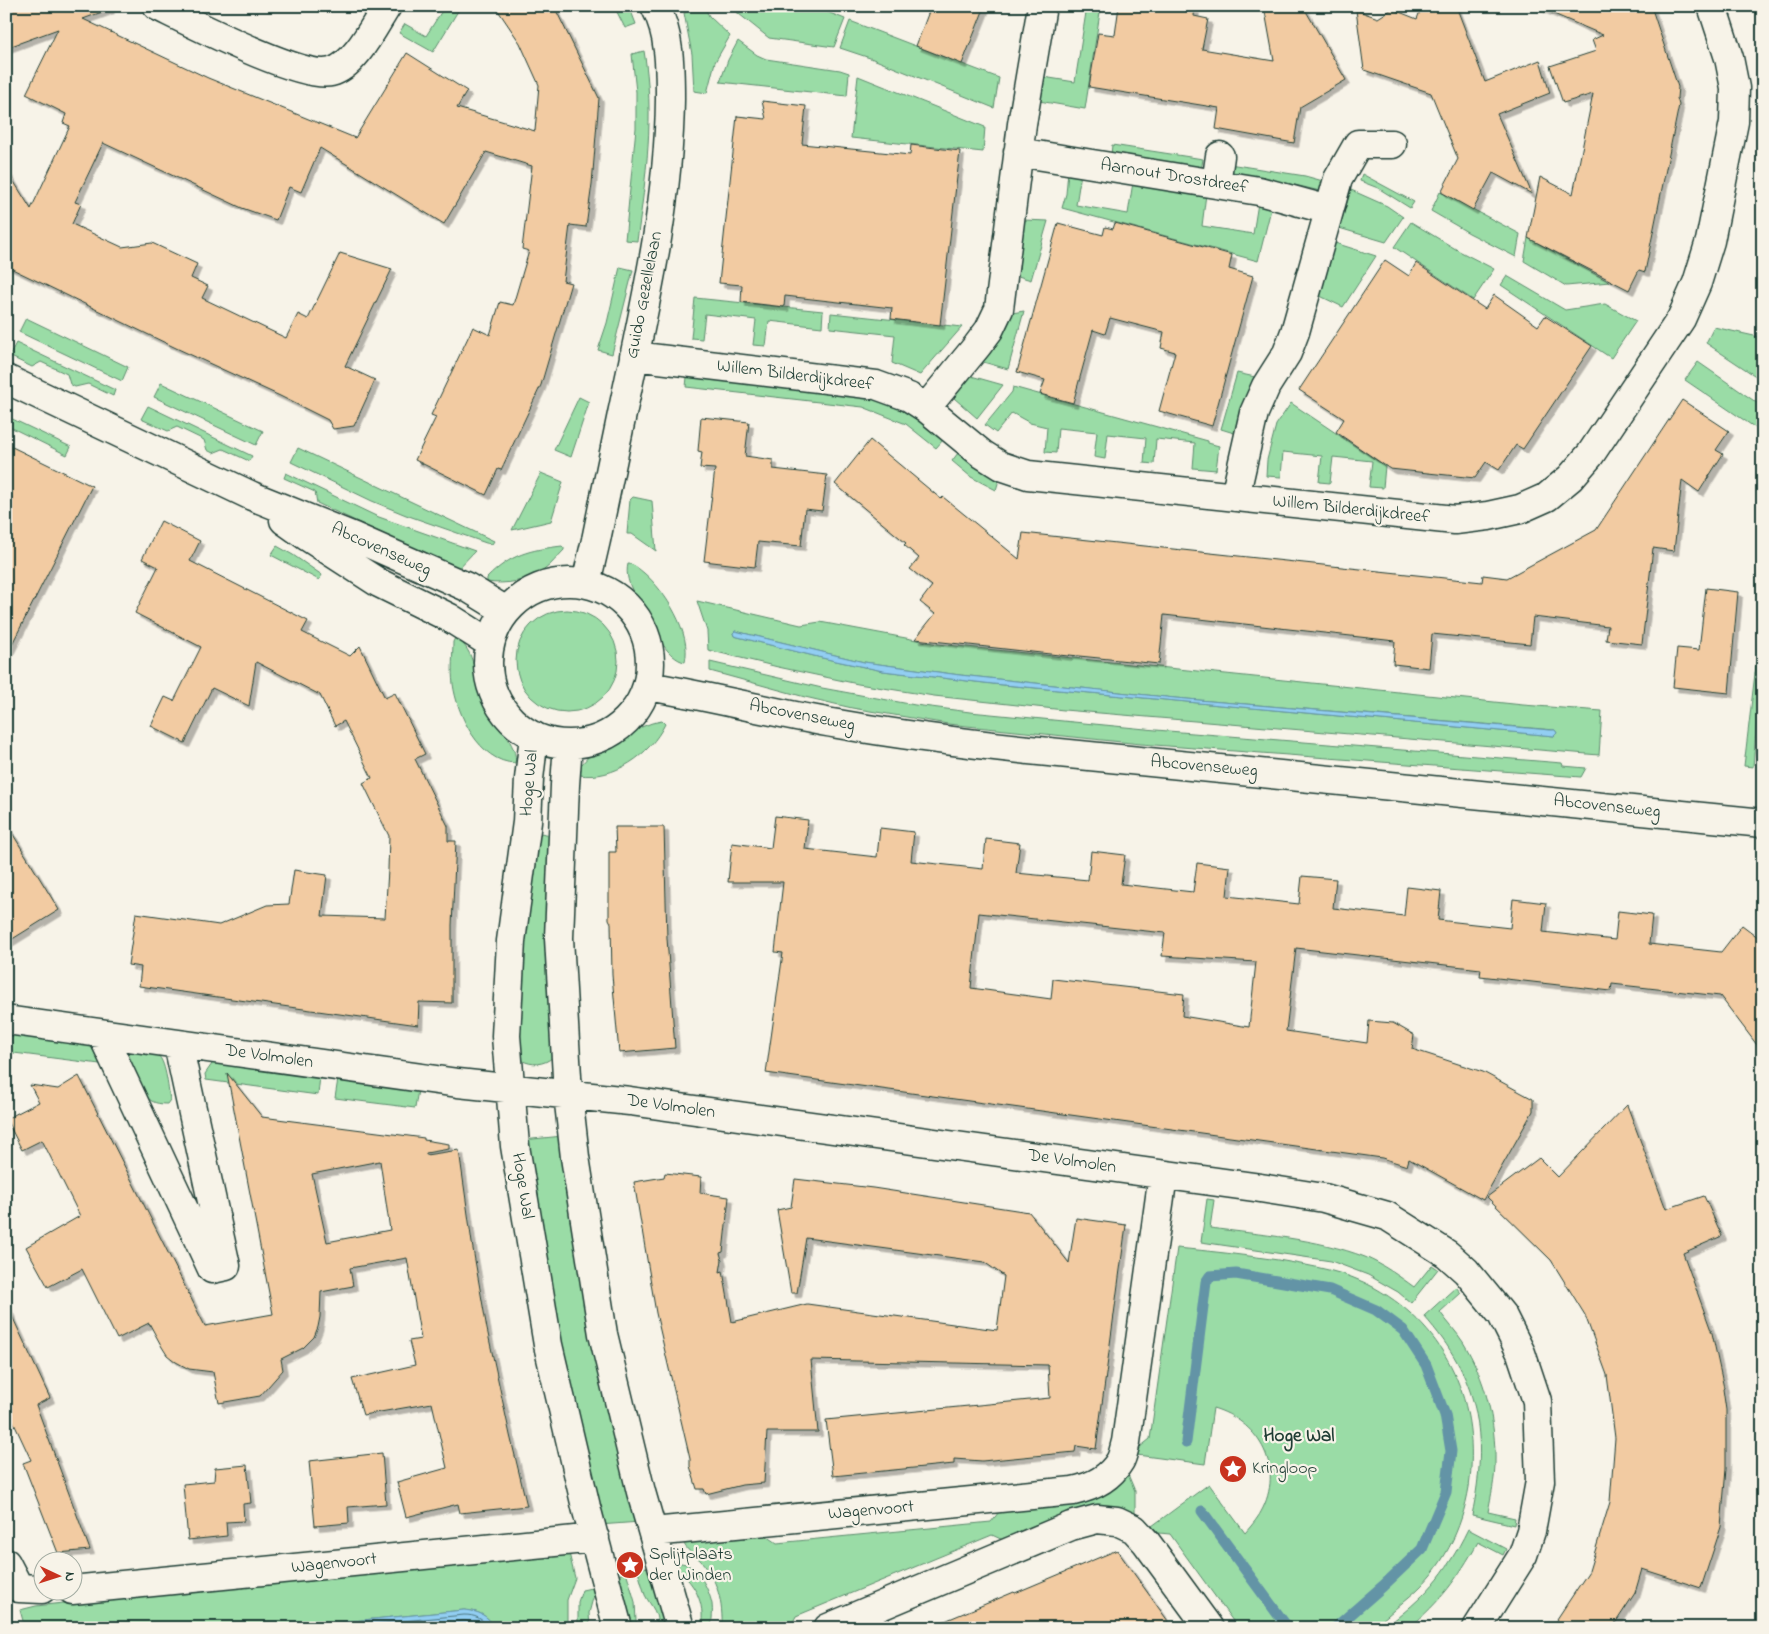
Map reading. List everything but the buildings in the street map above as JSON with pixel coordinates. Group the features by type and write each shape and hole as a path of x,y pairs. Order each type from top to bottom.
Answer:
{"street":[{"path":"157,6 215,34 291,66 315,73 331,72 344,65 362,46 387,6"},
{"name":"Guido Gezellelaan","path":"586,583 653,262 670,138 670,65 662,18 655,6"},
{"path":"926,408 989,330 999,309 1025,99 1042,6"},
{"name":"Willem Bilderdijkdreef","path":"634,356 876,385 909,397 926,408 982,454 1001,466 1028,475 1455,520 1488,516 1520,509 1547,497 1570,478 1590,455 1680,318 1697,283 1710,241 1734,122 1735,88 1729,58 1712,6"},
{"path":"1235,498 1254,412 1266,386 1287,353 1338,179 1358,144 1392,144"},
{"name":"Aarnout Drostdreef","path":"1018,152 1259,191 1329,210"},
{"path":"1216,184 1220,156"},
{"name":"Abcovenseweg","path":"6,379 252,496 354,537 467,587 506,611"},
{"name":"Abcovenseweg","path":"252,496 308,537 379,583 450,618 488,642"},
{"path":"556,582 586,583 611,592 632,610 646,633 651,659 648,686 636,710 618,728 594,740 568,744 550,742 534,736 510,720 494,697 486,670 488,642 501,616 529,592 556,582"},
{"name":"Abcovenseweg","path":"648,686 836,723 924,738 1763,823"},
{"name":"Hoge Wal","path":"534,736 526,822 511,941 506,1036 515,1146 548,1345 586,1506 618,1628"},
{"name":"Hoge Wal","path":"568,744 559,938 568,1094 575,1157 603,1334 641,1492 680,1628"},
{"name":"De Volmolen","path":"6,1020 458,1083 630,1101 1163,1175 1324,1198 1387,1216 1447,1254 1466,1271 1502,1315 1521,1353 1537,1401 1540,1482 1531,1531 1523,1555 1477,1628"},
{"path":"102,1034 212,1269 226,1266 178,1044"},
{"name":"Wagenvoort","path":"653,1532 1064,1492 1088,1488 1104,1479 1121,1460 1123,1451 1163,1175"},
{"path":"828,1628 1072,1526 1097,1519 1117,1521 1134,1529 1146,1542 1209,1628"},
{"name":"Wagenvoort","path":"82,1589 595,1538"},
{"path":"6,1563 31,1589"}],"green space":[{"path":"445,6 461,6 433,52 399,33 405,24 426,36"},
{"path":"614,6 629,6 636,24 625,28"},
{"path":"698,6 704,6 709,16 730,36 715,62 707,93 694,91 692,54 684,13"},
{"path":"729,6 812,6 845,19 834,47 769,38"},
{"path":"1087,6 1101,6 1085,109 1039,101 1043,77 1075,82"},
{"path":"850,21 999,78 994,108 873,59 840,48"},
{"path":"738,41 757,55 766,59 849,73 847,96 720,82 728,60"},
{"path":"644,51 649,99 649,122 646,170 637,241 625,240 636,128 636,92 632,54"},
{"path":"858,76 985,127 983,152 851,138"},
{"path":"1112,145 1203,159 1201,170 1111,155"},
{"path":"1229,164 1305,176 1323,181 1320,191 1228,174"},
{"path":"1068,171 1081,173 1076,205 1128,214 1133,182 1206,194 1202,226 1253,234 1258,203 1272,205 1258,261 1062,208 1066,194"},
{"path":"1362,174 1414,202 1410,208 1378,188 1360,181"},
{"path":"1351,190 1387,206 1403,217 1386,242 1339,228"},
{"path":"1440,192 1520,234 1516,257 1431,211"},
{"path":"1024,220 1048,221 1031,280 1018,276"},
{"path":"1411,222 1459,251 1494,269 1473,300 1394,247"},
{"path":"1528,238 1610,282 1566,286 1524,261"},
{"path":"1335,243 1376,256 1343,307 1320,296"},
{"path":"620,267 633,270 612,354 598,350 607,323"},
{"path":"1507,276 1565,310 1605,304 1636,321 1611,358 1501,285"},
{"path":"695,298 823,311 822,327 769,321 766,346 753,345 756,320 705,314 702,339 691,338"},
{"path":"1024,311 1008,369 983,362 1000,339 1012,313"},
{"path":"831,313 962,327 920,375 892,363 895,335 830,328"},
{"path":"26,318 128,367 122,381 19,332"},
{"path":"1714,327 1763,338 1763,381 1706,343"},
{"path":"16,343 115,390 113,396 88,384 75,387 70,384 67,374 41,362 32,367 9,356"},
{"path":"1698,362 1763,407 1763,433 1685,380"},
{"path":"1237,373 1255,377 1242,405 1234,433 1221,429"},
{"path":"971,376 1003,385 977,418 954,398"},
{"path":"687,377 875,399 911,416 943,440 936,448 906,424 863,407 686,387"},
{"path":"161,383 263,431 256,445 154,397"},
{"path":"1013,387 1208,441 1208,443 1219,446 1216,470 1193,468 1195,443 1156,439 1154,464 1144,463 1146,438 1108,434 1105,459 1094,457 1097,432 1058,428 1056,453 1045,452 1047,427 1030,423 1012,413 996,433 985,425 1012,392"},
{"path":"579,397 589,402 571,457 554,450"},
{"path":"1291,403 1385,466 1383,488 1369,487 1372,461 1333,457 1330,483 1319,482 1322,456 1283,452 1281,477 1266,476 1267,460 1276,425"},
{"path":"148,406 252,456 249,461 223,449 213,453 207,450 204,440 177,427 168,431 141,419"},
{"path":"6,416 71,447 67,455 6,425"},
{"path":"298,448 494,541 492,544 486,543 372,501 291,462"},
{"path":"958,453 977,468 999,480 996,490 971,477 952,461"},
{"path":"286,473 376,516 475,551 455,572 394,539 317,503 315,492 284,478"},
{"path":"541,473 563,482 551,521 512,530"},
{"path":"633,497 652,501 656,551 632,534 627,534 630,500"},
{"path":"277,546 322,575 319,580 271,555"},
{"path":"562,546 564,550 549,566 538,574 517,581 487,582 487,578 504,563 521,554"},
{"path":"628,564 636,567 652,581 675,613 684,638 685,662 673,656 660,640 631,587 627,572"},
{"path":"697,601 801,625 820,622 938,644 1523,705 1602,711 1599,755 1064,710 934,696 858,684 708,650 707,631","holes":["735,631 864,662 960,675 1175,698 1555,730 1557,733 1554,736 993,684 883,671 734,636 733,633"]},
{"path":"1763,606 1763,702 1758,706 1753,767 1744,766"},
{"path":"567,610 586,614 603,625 614,642 618,661 614,680 603,697 586,708 567,712 548,708 531,697 520,680 516,661 520,642 531,625 548,614"},
{"path":"455,638 462,643 471,657 483,700 509,740 515,756 515,763 502,761 491,754 472,734 465,722 459,709 453,684 453,642"},
{"path":"710,662 822,688 915,705 970,712 1156,730 1562,763 1563,766 1586,768 1581,777 1141,744 948,724 852,708 805,697 710,671"},
{"path":"662,721 665,724 650,746 630,763 605,774 579,775 580,766 591,754 631,731"},
{"path":"535,832 551,835 553,1057 546,1062 534,1064 521,1060 515,1036"},
{"path":"6,1033 90,1044 100,1064 6,1052"},
{"path":"131,1050 156,1054 162,1061 170,1100 167,1104 156,1103 147,1097 127,1058"},
{"path":"214,1061 320,1076 318,1095 206,1080 205,1074"},
{"path":"338,1079 418,1090 415,1108 335,1098"},
{"path":"563,1136 640,1522 599,1525 577,1440 523,1140"},
{"path":"1207,1199 1214,1200 1210,1228 1327,1245 1378,1263 1414,1287 1432,1265 1438,1269 1411,1303 1398,1292 1368,1275 1331,1261 1201,1242"},
{"path":"1177,1248 1278,1260 1340,1273 1364,1282 1400,1305 1422,1325 1440,1347 1454,1372 1464,1399 1470,1427 1471,1457 1466,1503 1456,1533 1432,1574 1409,1597 1375,1625 1360,1629 1238,1628 1170,1534 1159,1533 1152,1526 1209,1484 1245,1533 1263,1508 1269,1492 1268,1460 1254,1434 1229,1414 1213,1408 1205,1464 1137,1455 1140,1447 1150,1439"},
{"path":"1456,1287 1461,1293 1440,1312 1471,1356 1488,1400 1494,1431 1495,1463 1494,1481 1488,1512 1515,1518 1514,1525 1472,1515 1479,1459 1479,1433 1475,1409 1468,1385 1457,1362 1443,1339 1424,1316"},
{"path":"1127,1472 1135,1491 1135,1515 1094,1507 1080,1509 1003,1540 992,1535 796,1616 790,1628 722,1628 722,1610 712,1576 701,1561 688,1550 683,1541 767,1532 767,1536 777,1543 991,1522 999,1512"},
{"path":"1468,1529 1506,1549 1503,1555 1478,1542 1448,1588 1421,1618 1409,1628 1384,1628 1411,1606 1433,1584 1451,1560"},
{"path":"569,1553 575,1578 567,1600 567,1628 495,1628 482,1614 464,1610 282,1628 25,1628 20,1610 36,1606"},
{"path":"679,1563 691,1567 705,1584 712,1604 711,1628 701,1628 702,1610 700,1601 693,1586 674,1567"},
{"path":"637,1568 651,1568 669,1628 656,1628 656,1614 645,1595"},
{"path":"626,1571 635,1602 636,1621 640,1628 627,1628 613,1579"},
{"path":"596,1587 589,1613 590,1628 578,1628 578,1602 582,1590"}],"water":[{"path":"735,631 864,662 960,675 1175,698 1555,730 1557,733 1554,736 993,684 883,671 734,636 733,633"},
{"path":"464,1610 482,1614 495,1628 282,1628"}],"waterway":[{"path":"1186,1442 1206,1282 1210,1276 1236,1274 1330,1290 1376,1310 1403,1330 1426,1365 1445,1415 1451,1451 1446,1492 1422,1549 1335,1628"},
{"path":"1202,1511 1288,1628"}],"place":[{"name":"Kringloop","path":"1233,1469"},
{"name":"Splijtplaats der Winden","path":"630,1565"}],"district":[{"name":"Hoge Wal","path":"1299,1436"}]}
